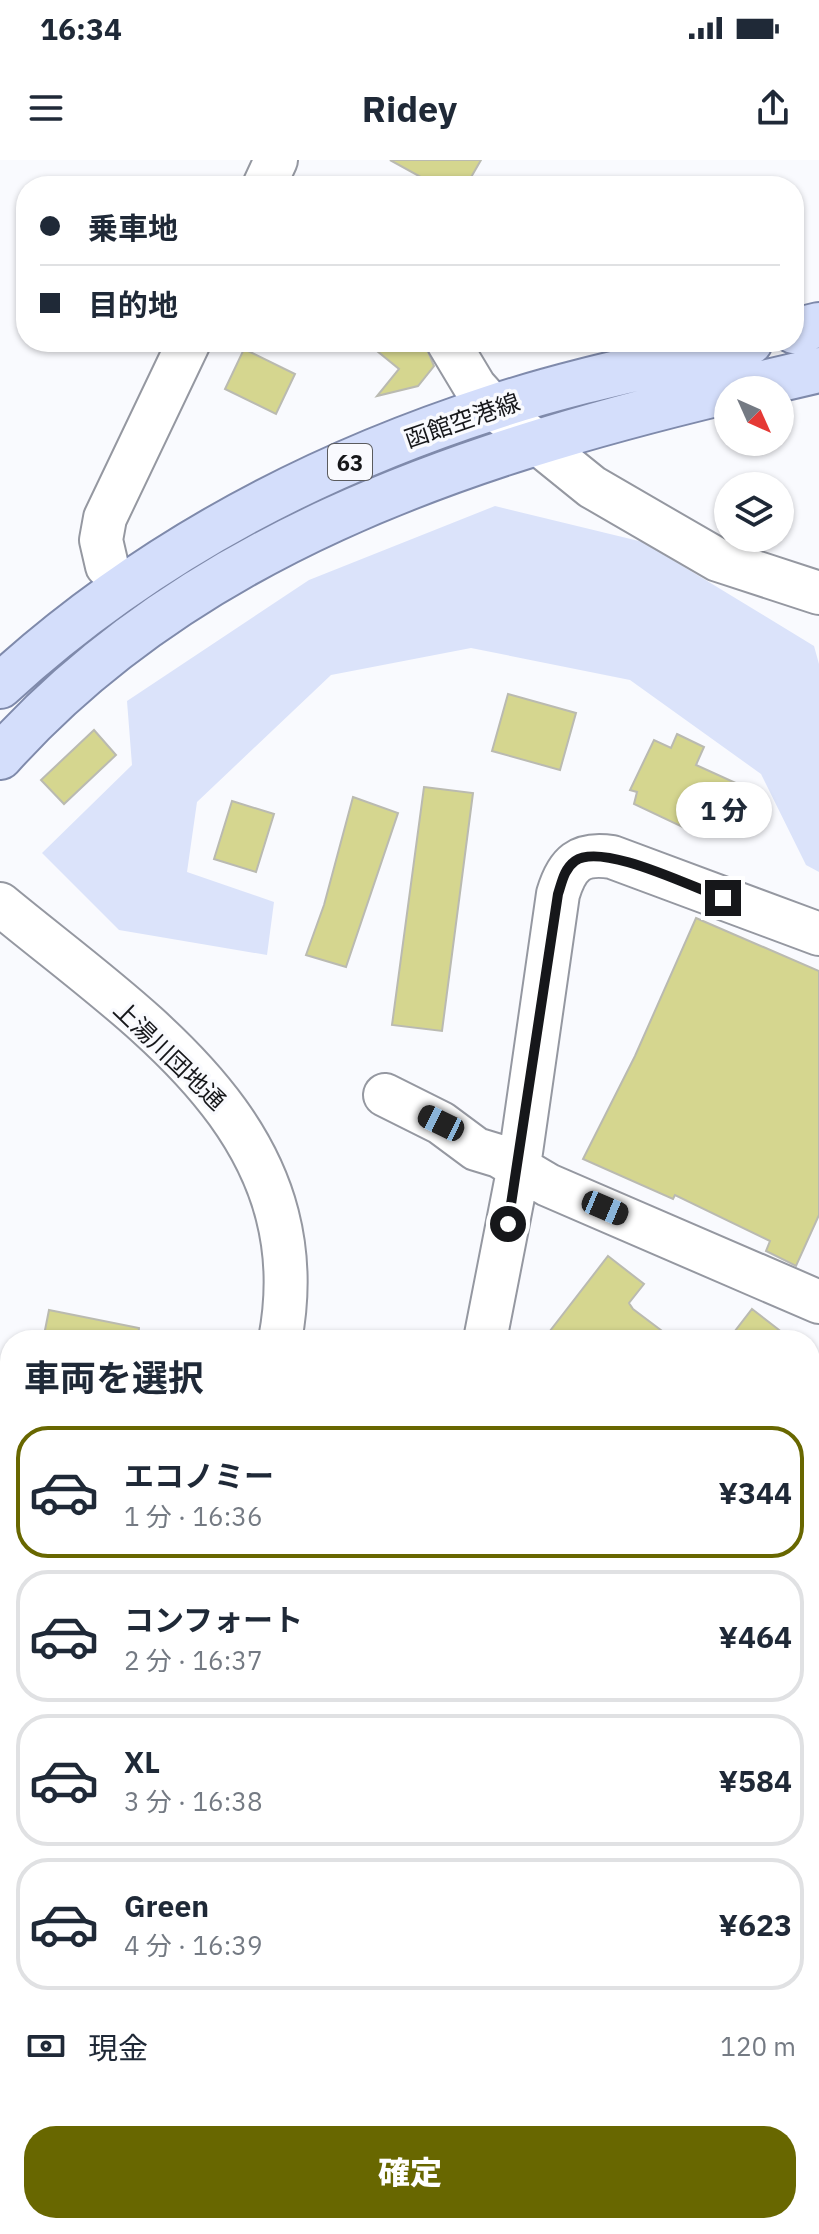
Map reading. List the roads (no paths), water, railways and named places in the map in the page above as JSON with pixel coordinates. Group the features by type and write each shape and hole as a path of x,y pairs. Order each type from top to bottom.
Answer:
{"main road":[{"name":"函館空港線","path":"0,686 119,589 195,538 317,475 493,407 710,352"},
{"name":"函館空港線","path":"794,376 819,370"},
{"name":"函館空港線","path":"0,757 59,697 108,654 143,626 233,569 391,492 534,442 714,395"}],"street":[{"path":"107,566 101,540 105,518 184,352"},
{"path":"454,352 475,387 493,407 592,487 718,560 819,593"},
{"path":"487,1330 519,1166 558,894 564,874 577,859 588,855 612,857 819,934"},
{"name":"上湯川団地通","path":"0,904 174,1050 213,1090 249,1140 276,1203 287,1261 288,1287 282,1330"},
{"path":"385,1095 441,1123 476,1149 519,1166 548,1185 819,1302"}]}
